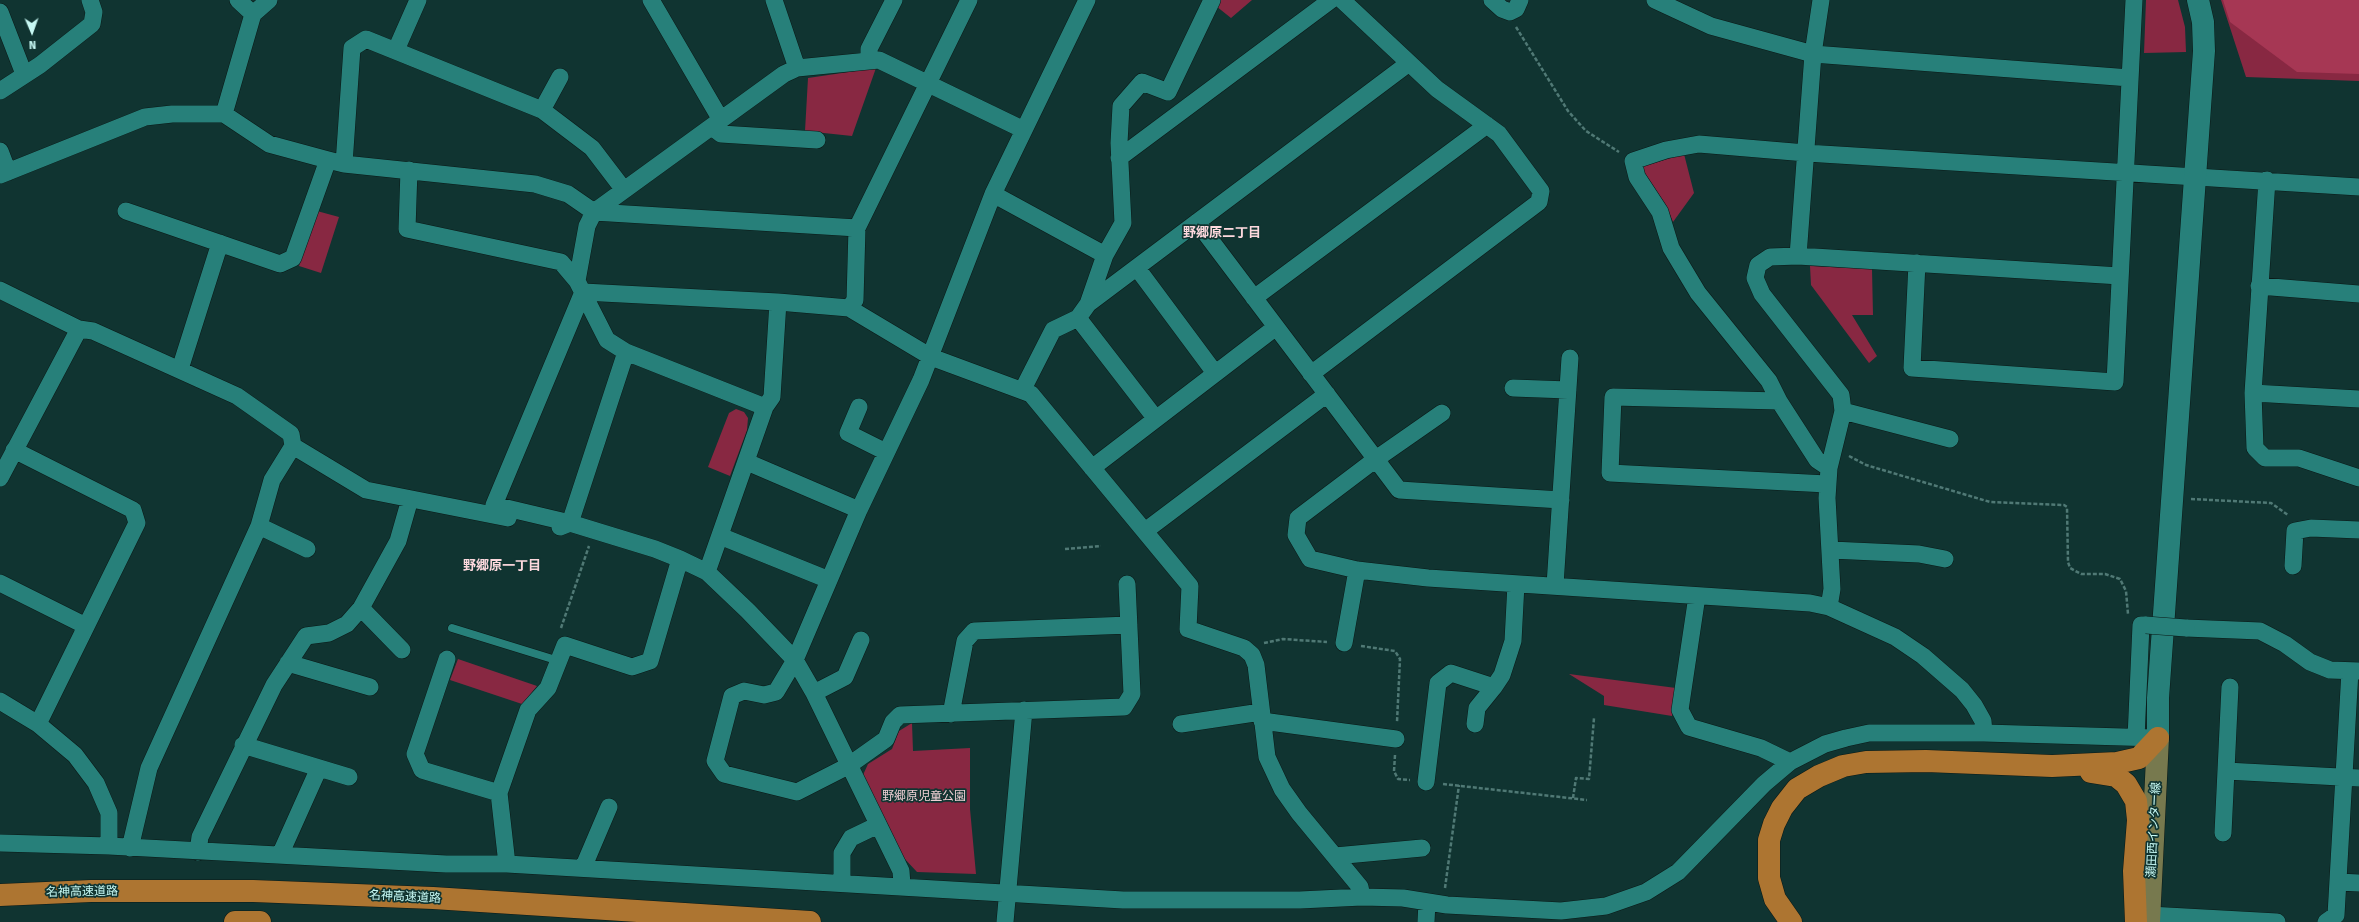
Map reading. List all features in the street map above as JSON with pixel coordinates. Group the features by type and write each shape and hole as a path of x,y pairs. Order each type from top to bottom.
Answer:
{"highway":[{"path":"1791,922 1775,899 1769,878 1769,840 1774,824 1797,789 1819,776 1843,766 1866,762 1934,761 2052,766 2117,763 2139,758 2147,738"},
{"path":"2052,766 2116,776 2126,784 2136,801 2138,820 2134,871 2144,920"},
{"name":"名神高速道路","path":"0,895 91,891 253,891 433,898 810,922"},
{"path":"235,922 260,922"}],"main road":[{"name":"瀬田西インター線","path":"2144,920 2147,738"}],"street":[{"path":"0,92 92,24 94,12 90,0"},
{"path":"238,0 253,14"},
{"path":"224,114 253,14 269,0"},
{"path":"396,50 418,0"},
{"path":"651,0 721,134 816,140"},
{"path":"774,0 797,68"},
{"path":"869,61 869,49 894,0"},
{"path":"849,308 855,300 857,228 969,0"},
{"path":"1087,0 993,194 922,380 859,510 795,660 776,692 764,696 744,691 732,696 716,761 724,774 797,792 848,766 886,738 893,722 900,715 1124,707 1132,694 1127,584"},
{"path":"1023,389 1053,330 1078,318 1088,304 1105,255 1123,223 1119,158 1121,106 1142,82 1168,92 1212,0"},
{"path":"1119,158 1332,0"},
{"path":"1311,374 1539,202 1541,191 1499,134 1437,89 1408,64 1342,0"},
{"path":"1492,0 1502,8 1515,6"},
{"path":"1655,0 1711,26 1813,54 2130,78"},
{"path":"1798,256 1813,54 1821,0"},
{"path":"1917,263 1912,368 2115,382 2134,0"},
{"path":"2147,738 2158,698 2196,176 2204,51 2203,22 2198,0"},
{"path":"0,12 24,74"},
{"path":"126,211 280,264 293,258 336,162 352,48 366,39 542,110 592,148 624,190"},
{"path":"902,885 901,871 848,766 814,693 795,660 707,572 655,549 570,523 494,505 580,287 587,226 594,212 784,74 797,68 879,60 1024,130"},
{"path":"1088,304 1408,64"},
{"path":"542,110 560,77"},
{"path":"0,151 4,174 145,117 172,114 224,114 269,144 336,162 535,184 568,194 594,212 857,228"},
{"path":"1254,298 1487,125"},
{"path":"1828,476 1779,401 1769,381 1726,330 1698,293 1678,261 1671,248 1660,212 1637,177 1633,161 1666,150 1699,144 1806,153 2266,180 2359,187"},
{"path":"409,170 407,229 560,262 580,287 607,340 626,352 765,407"},
{"path":"2266,180 2253,392 2255,448 2265,458 2299,458 2359,478"},
{"path":"993,194 1105,255"},
{"path":"1197,222 1399,490 1561,500"},
{"path":"180,369 220,243"},
{"path":"1829,607 1832,590 1828,476 1843,411 1841,395 1762,294 1755,278 1758,265 1770,257 1798,256 2120,276"},
{"path":"1137,268 1215,373"},
{"path":"2259,286 2359,294"},
{"path":"580,287 849,308 931,357 1023,389 1031,394 1190,586 1188,629 1244,648 1252,655 1256,665 1267,757 1282,789 1299,813 1360,887 1362,897"},
{"path":"0,290 79,329 93,331 162,364 180,369 237,396 291,434 293,446 272,480 259,526 149,768 130,848"},
{"path":"707,572 747,462 765,407 772,397 778,302"},
{"path":"1078,318 1156,419"},
{"path":"1092,468 1276,327"},
{"path":"0,478 79,329"},
{"path":"570,523 626,352"},
{"path":"1555,585 1570,358"},
{"path":"1513,388 1568,390"},
{"path":"2253,392 2359,399"},
{"path":"1145,531 1327,394"},
{"path":"1779,401 1613,397 1610,473 1828,476"},
{"path":"860,407 848,433 886,452"},
{"path":"1843,411 1950,439"},
{"path":"1442,413 1376,459 1298,518 1296,535 1310,559 1357,570 1428,578 1555,585 1810,603 1829,607 1895,637 1923,656 1962,690 1970,700 1983,721 1984,733"},
{"path":"293,446 366,490 557,528 570,523"},
{"path":"14,450 134,510 137,523 38,724"},
{"path":"747,462 859,510"},
{"path":"198,852 200,837 243,745 274,685 306,636 329,633 346,624 361,608 398,541 410,499"},
{"path":"259,526 307,549"},
{"path":"2293,566 2295,531 2311,528 2359,530"},
{"path":"720,536 829,580"},
{"path":"1831,550 1919,554 1945,559"},
{"path":"507,864 499,793 528,710 548,688 565,645 632,667 650,661 680,559"},
{"path":"1344,643 1357,570"},
{"path":"0,583 86,626"},
{"path":"1475,724 1477,708 1502,675 1513,640 1516,584"},
{"path":"1697,596 1680,710 1689,728 1762,748 1790,762"},
{"path":"361,608 402,650"},
{"path":"951,714 965,641 974,631 1129,625"},
{"path":"2147,738 2143,625 2260,631 2285,644 2310,662 2330,670 2355,671 2351,778 2338,882 2336,915 2326,922"},
{"path":"814,693 845,677 861,640"},
{"path":"447,659 415,754 422,770 499,793"},
{"path":"288,663 370,687"},
{"path":"1426,782 1438,683 1451,673 1494,687"},
{"path":"2223,833 2230,687"},
{"path":"0,701 38,724 75,755 96,783 109,813 108,846"},
{"path":"1006,908 1024,710"},
{"path":"1181,724 1262,717 1396,739"},
{"path":"0,843 108,846 198,852 446,864 507,864 902,885 1006,908 1124,900 1300,900 1362,897 1403,898 1435,903 1561,911 1606,906 1646,892 1678,872 1758,789 1790,762 1825,744 1869,733 1984,733 2147,738"},
{"path":"243,745 349,777"},
{"path":"280,855 319,768"},
{"path":"2226,771 2351,778"},
{"path":"583,868 609,807"},
{"path":"842,882 842,853 851,838 878,825"},
{"path":"1335,856 1422,848"},
{"path":"2338,882 2359,883"},
{"path":"1426,922 1435,903"},
{"path":"2144,920 2277,922"}],"lane":[{"path":"452,628 559,662"}],"path":[{"path":"1515,6 1523,41 1568,111 1586,131 1633,161"},
{"path":"1834,448 1866,465 1990,502 2064,505 2067,507 2068,562 2070,568 2081,574 2105,574 2120,579 2126,591 2129,624 2143,625"},
{"path":"2173,498 2271,503 2288,514 2295,531"},
{"path":"565,645 559,633 594,531"},
{"path":"1065,549 1101,546"},
{"path":"1252,655 1258,645 1283,639 1344,643 1395,650 1400,659 1394,771 1398,779 1587,800"},
{"path":"1573,798 1576,778 1589,779 1594,718"},
{"path":"1435,903 1459,785"}],"green space":[{"path":"1219,0 1252,0 1231,18 1216,6"},
{"path":"2146,0 2178,0 2185,27 2186,52 2144,53"},
{"path":"2221,0 2359,0 2359,81 2246,77"},
{"path":"876,68 852,136 805,131 808,78"},
{"path":"1684,154 1694,193 1673,222 1666,205 1641,167"},
{"path":"317,211 339,217 321,273 299,266"},
{"path":"1810,266 1872,269 1873,315 1852,315 1877,356 1869,363 1811,285"},
{"path":"736,409 744,412 748,418 747,430 730,476 708,467 729,413"},
{"path":"458,659 537,686 522,704 450,680"},
{"path":"1569,674 1676,688 1672,716 1604,705 1604,696"},
{"name":"野郷原児童公園","path":"912,723 913,751 970,748 970,809 976,874 917,872 903,857 863,775 868,764 892,749 899,731"}],"shaded area":[{"path":"2223,0 2359,0 2359,74 2297,72 2230,22"}],"district":[{"name":"野郷原二丁目","path":"1222,233"},
{"name":"野郷原一丁目","path":"502,566"}]}
